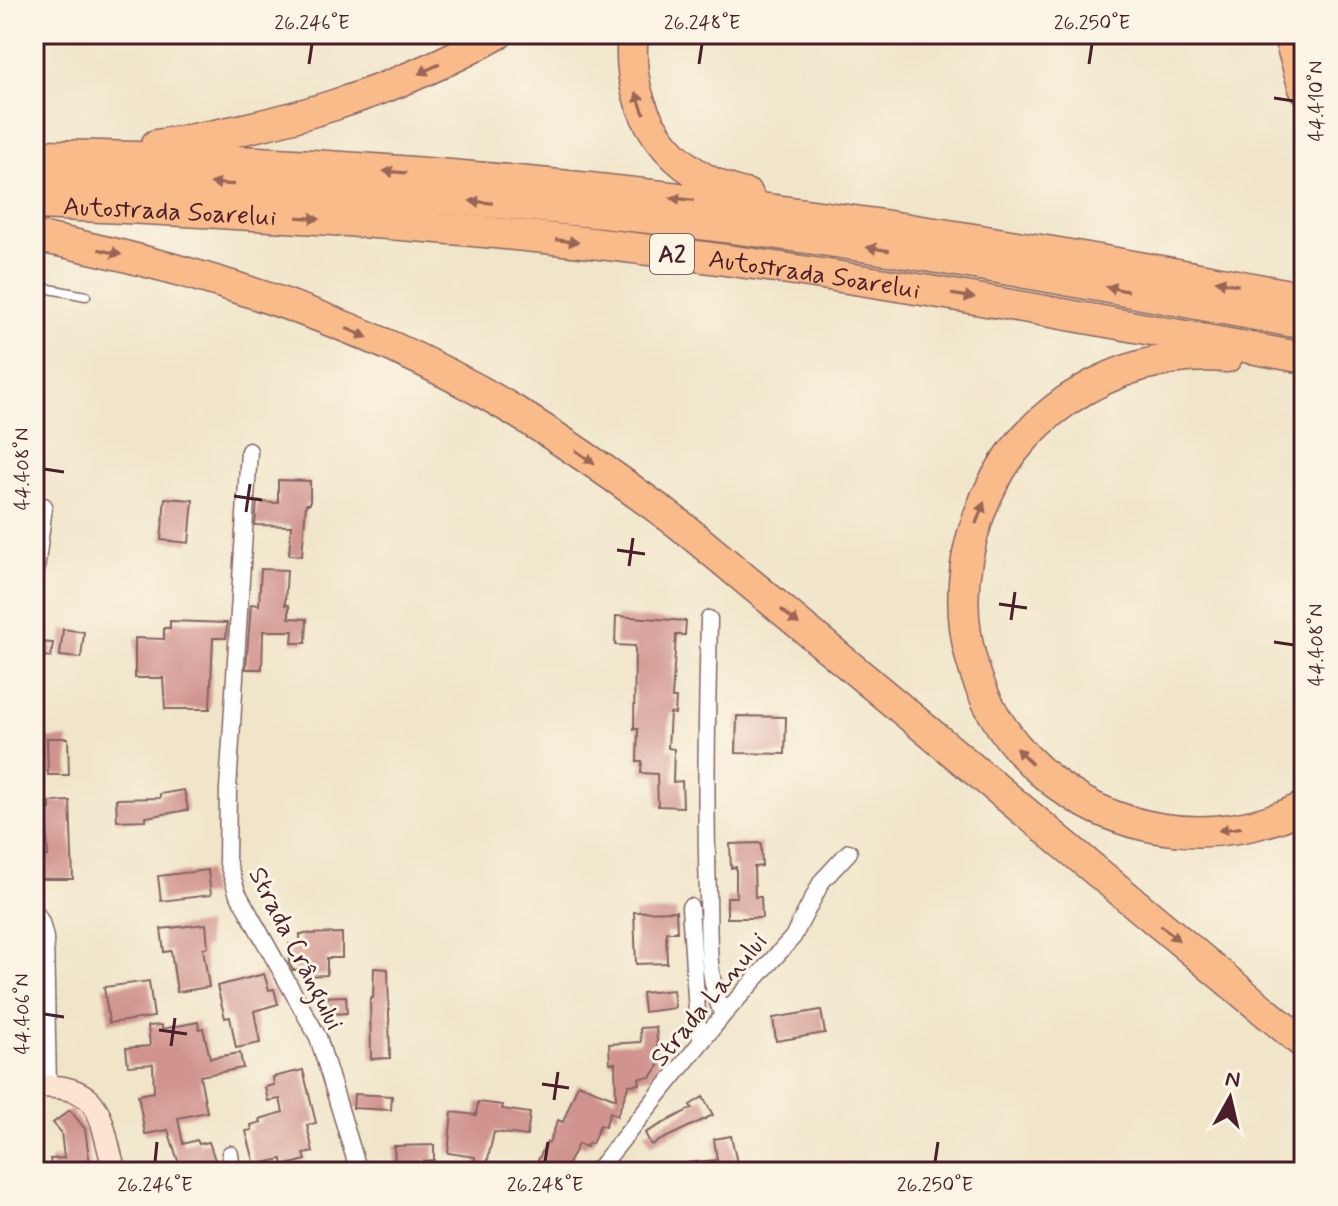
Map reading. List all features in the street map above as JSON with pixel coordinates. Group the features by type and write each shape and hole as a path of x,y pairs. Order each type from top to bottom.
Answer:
{"highway":[{"path":"86,156 200,139 287,121 408,79 498,34"},
{"path":"633,34 631,66 643,113 664,144 692,171 715,185 744,195 822,209 870,223"},
{"path":"1288,34 1304,88"},
{"path":"34,155 392,172 710,202 1038,249 1304,298"},
{"name":"Autostrada Soarelui","path":"34,177 375,193 693,223 1038,274 1304,324"},
{"name":"Autostrada Soarelui","path":"34,204 363,221 552,239 874,282 1304,358"},
{"path":"34,236 137,259 264,296 389,347 510,409 625,484 679,524 1304,1044"},
{"path":"1304,364 1191,357 1153,362 1116,374 1081,391 1049,414 1023,440 990,488 972,533 965,571 964,615 974,672 991,712 1016,748 1049,780 1085,804 1137,824 1193,832 1256,825 1304,807"}],"street":[{"name":"Strada Crângului","path":"249,451 228,789 226,844 230,876 318,1037 359,1172"},
{"path":"34,586 44,506"},
{"path":"709,619 706,789 708,919 712,980 723,1015"},
{"name":"Strada Lanului","path":"596,1172 723,1015 793,937 822,881 849,852"},
{"path":"690,907 698,1027 702,1041"},
{"path":"34,910 45,938 41,1086 77,1090 92,1102 115,1172"},
{"path":"230,1154 232,1172"}],"lane":[{"path":"34,286 86,296"}],"building":[{"path":"278,480 310,481 310,504 306,504 302,556 289,555 291,526 255,525 257,502 278,503"},
{"path":"165,498 193,500 189,543 161,540"},
{"path":"261,569 287,570 285,605 289,605 289,618 307,619 306,643 292,643 293,631 263,631 262,669 246,669 251,604 259,605"},
{"path":"616,616 686,621 685,635 676,635 672,698 676,698 675,714 670,713 668,748 674,749 673,782 682,781 683,807 658,806 657,774 641,773 642,761 637,761 638,729 634,729 635,646 615,645"},
{"path":"170,621 227,623 226,638 213,638 210,709 165,709 163,678 135,678 135,638 164,639 164,628 170,628"},
{"path":"63,629 84,632 81,658 60,656"},
{"path":"37,642 53,643 51,657 36,655"},
{"path":"737,716 786,717 785,754 736,753"},
{"path":"47,738 68,738 69,775 48,775"},
{"path":"184,790 188,810 146,817 146,820 117,821 116,799 160,798 160,794"},
{"path":"70,801 73,879 40,879 40,856 48,856 46,809 50,809 50,802"},
{"path":"761,843 762,866 754,867 755,897 761,897 762,918 727,918 727,897 736,897 736,867 731,868 730,844"},
{"path":"208,870 211,895 161,901 158,876"},
{"path":"676,911 677,932 666,932 667,963 636,964 634,912"},
{"path":"206,924 208,947 203,948 209,987 177,992 171,951 164,952 161,929"},
{"path":"342,933 342,958 327,958 327,975 304,976 304,970 293,970 289,963 289,944 300,944 300,934"},
{"path":"374,968 388,969 390,1058 371,1059 370,998 373,998"},
{"path":"264,974 269,990 274,989 278,1004 254,1011 260,1043 236,1048 230,1017 225,1018 217,986"},
{"path":"149,981 154,1017 109,1023 104,987"},
{"path":"673,990 675,1008 644,1012 642,993"},
{"path":"346,996 347,1013 321,1015 320,997"},
{"path":"821,1010 825,1033 776,1041 773,1018"},
{"path":"198,1022 199,1029 203,1028 210,1058 240,1053 243,1068 200,1076 207,1112 178,1118 183,1144 197,1140 199,1144 209,1142 215,1160 181,1170 168,1130 145,1134 138,1095 154,1092 153,1064 128,1066 126,1048 150,1046 148,1026 162,1025 162,1029"},
{"path":"656,1027 659,1066 651,1077 639,1078 640,1084 629,1085 617,1116 610,1112 605,1127 600,1125 592,1144 588,1143 586,1147 578,1144 564,1172 532,1172 558,1120 563,1122 578,1084 616,1099 615,1063 610,1063 609,1044 641,1042 640,1028"},
{"path":"303,1070 316,1123 307,1125 313,1152 304,1154 306,1160 283,1166 282,1159 255,1165 246,1131 252,1130 251,1125 261,1122 260,1119 283,1112 280,1099 268,1101 265,1087 274,1085 273,1077"},
{"path":"354,1094 392,1096 391,1110 353,1108"},
{"path":"703,1097 713,1115 651,1145 645,1133 692,1108 690,1105"},
{"path":"478,1102 530,1113 527,1136 494,1132 485,1172 475,1172 475,1157 448,1153 452,1112 476,1115"},
{"path":"70,1110 85,1129 91,1172 52,1172 50,1159 64,1158 61,1132 53,1123"},
{"path":"731,1136 739,1172 688,1172 687,1163 717,1160 714,1139"},
{"path":"434,1145 434,1160 424,1161 424,1164 395,1164 394,1146"}]}
